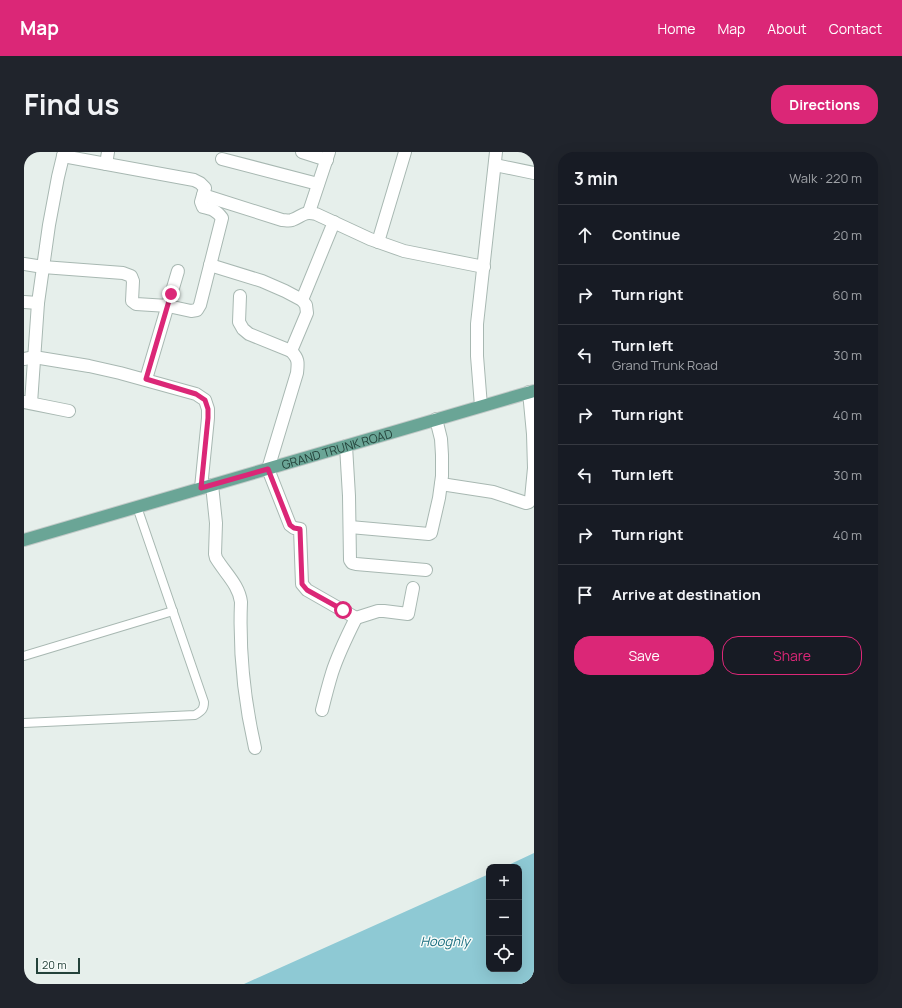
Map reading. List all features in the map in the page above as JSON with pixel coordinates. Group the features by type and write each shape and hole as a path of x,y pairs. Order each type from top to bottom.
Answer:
{"main road":[{"name":"GRAND TRUNK ROAD","path":"24,540 531,391"}],"street":[{"path":"302,152 328,156 309,212"},
{"path":"378,242 405,152"},
{"path":"480,406 476,340 477,324 496,152"},
{"path":"24,264 43,267 123,273 131,276 133,281 132,301 136,304 168,306 191,311 197,310 200,305 222,218 218,212 204,207 201,202 205,188 194,180 107,158 64,154 49,225 43,267 38,303 29,358 27,402 69,411"},
{"path":"222,159 318,184"},
{"path":"495,165 534,173"},
{"path":"203,195 282,220 290,220 309,212 378,242 404,251 484,267"},
{"path":"302,300 334,222"},
{"path":"210,265 262,281 302,300 306,305 307,313 291,351"},
{"path":"146,379 178,272"},
{"path":"240,296 239,322 243,329 249,334 291,351 296,357 298,364 268,469 290,525 294,528 300,529 302,584 307,590 356,618"},
{"path":"24,302 38,303"},
{"path":"29,358 100,368 132,375 196,394 205,400 208,409 207,487 216,523 215,554 216,558 240,595 242,664 249,725 255,748"},
{"path":"441,484 493,492 526,503 529,502 531,499 534,468 531,391"},
{"path":"350,527 430,533 439,498 442,476 442,455 436,419"},
{"path":"346,446 350,558 352,563 426,570"},
{"path":"322,710 338,657 356,618 378,611 408,614 413,588"}],"lane":[{"path":"24,723 195,715 201,712 204,708 204,702 137,508"},
{"path":"24,656 173,611"}],"water":[{"name":"Hooghly","path":"534,853 534,984 244,984 486,875 486,972 522,972 522,864 510,864"}],"route":[{"path":"171,294 146,379 196,394 205,400 208,409 208,418 201,488 268,469 290,525 294,528 300,529 301,531 302,584 307,590 343,610"}]}
